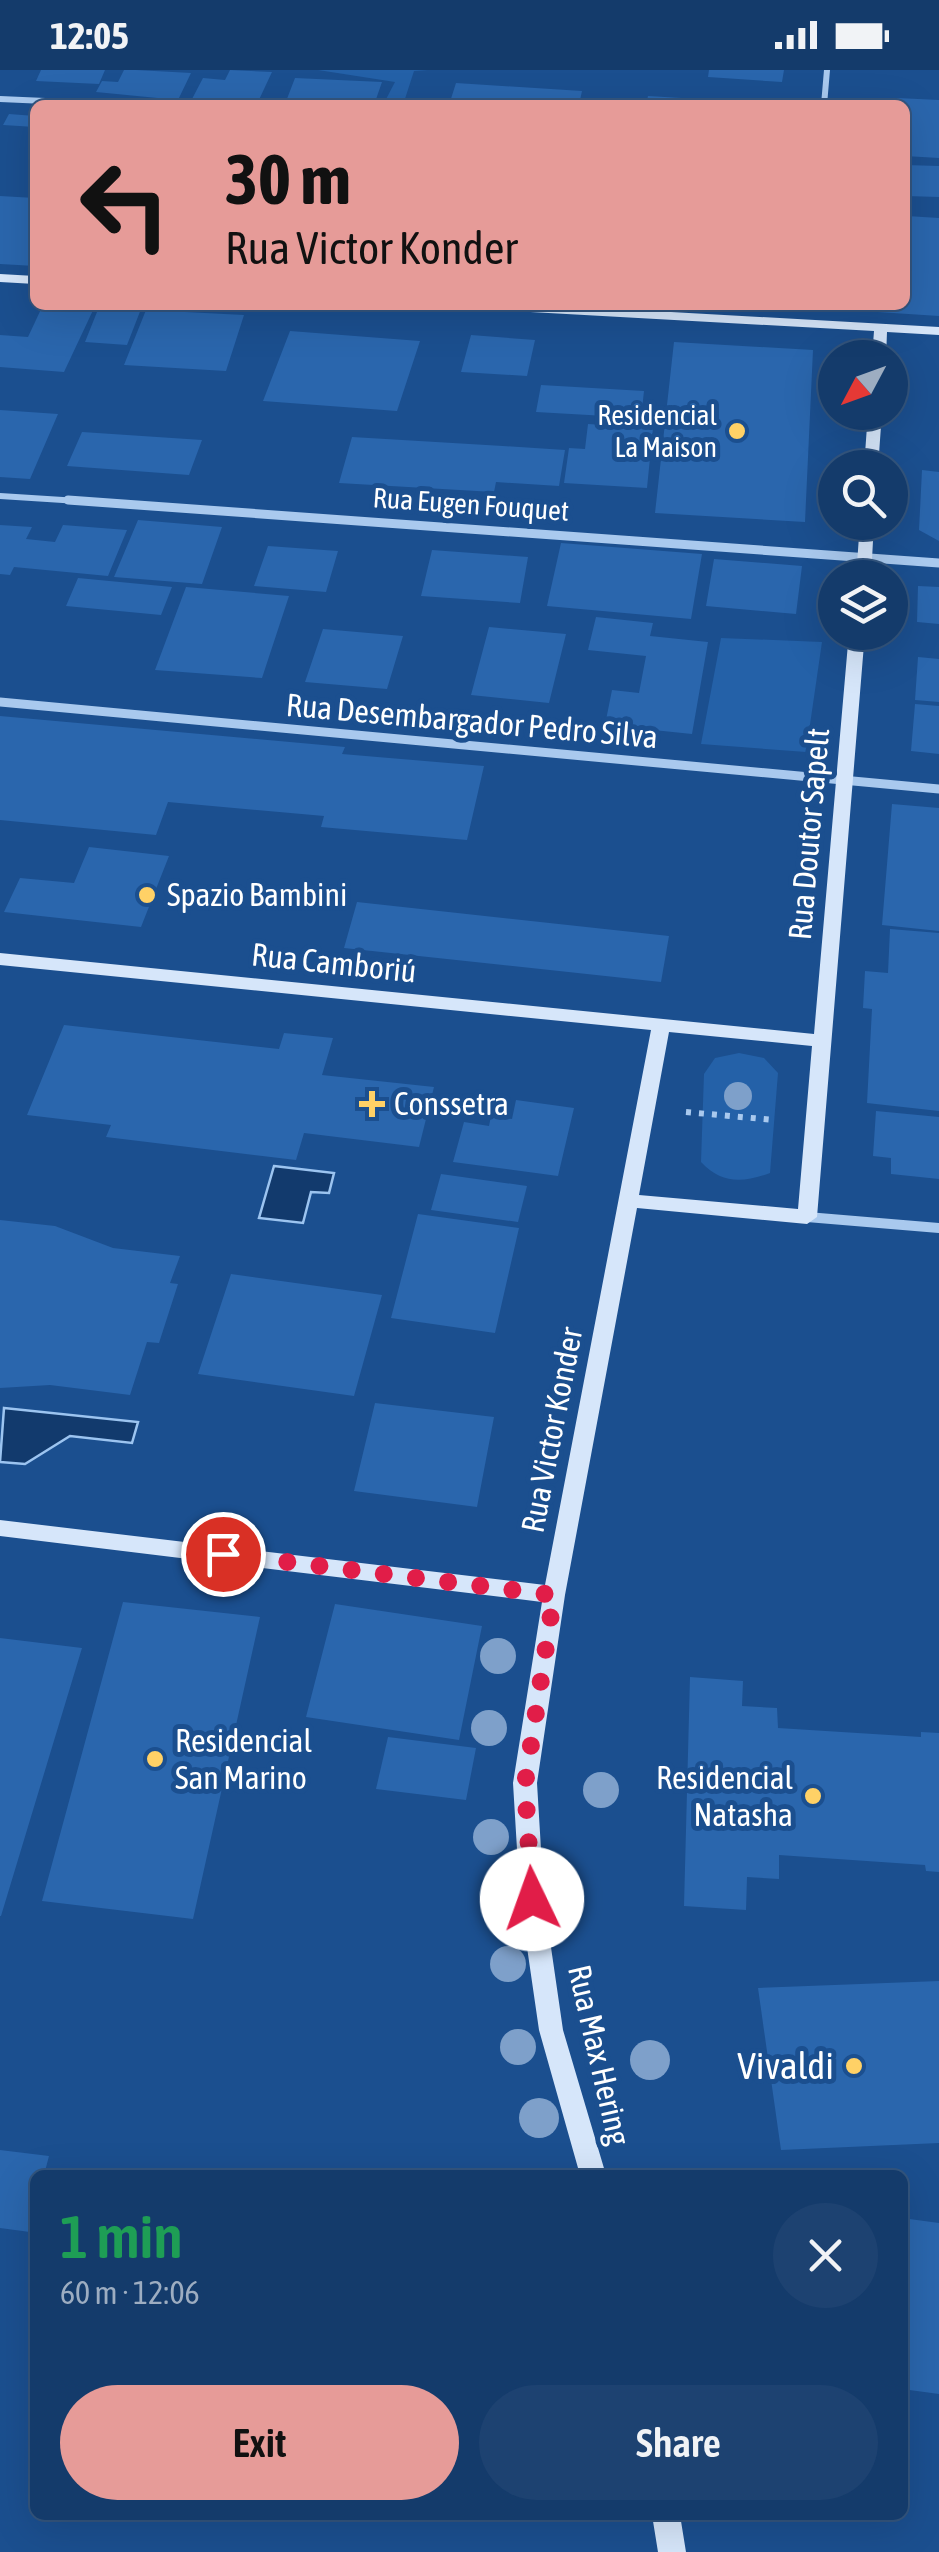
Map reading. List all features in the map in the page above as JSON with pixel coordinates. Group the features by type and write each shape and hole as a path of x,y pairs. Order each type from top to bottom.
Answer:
{"street":[{"path":"824,100 827,70"},
{"path":"0,98 39,100"},
{"path":"0,278 30,280"},
{"path":"564,310 939,331"},
{"path":"880,340 881,328"},
{"name":"Rua Eugen Fouquet","path":"0,496 939,563"},
{"path":"865,560 866,540"},
{"name":"Rua Doutor Sapelt","path":"807,1216 855,650"},
{"name":"Rua Desembargador Pedro Silva","path":"0,702 939,789"},
{"name":"Rua Camboriú","path":"0,960 822,1041"},
{"name":"Rua Victor Konder","path":"554,1595 661,1026"},
{"path":"631,1201 939,1228"},
{"path":"0,1528 554,1595"},
{"name":"Rua Max Hering","path":"554,1595 525,1784 532,1899 550,2030 591,2170"},
{"path":"667,2520 672,2552"}],"path":[{"path":"646,1108 815,1124"}],"shaded area":[{"path":"318,70 428,70 414,71 405,100 386,100 395,82"},
{"path":"721,638 818,642 821,650 806,752 701,744"},
{"path":"739,1053 764,1058 778,1073 770,1173 733,1180 701,1162 704,1074 715,1058"},
{"path":"274,1166 334,1173 329,1193 311,1192 303,1223 259,1218"},
{"path":"4,1408 138,1422 132,1443 70,1436 25,1464 0,1462"}],"building":[{"path":"41,70 105,70 99,84 36,81"},
{"path":"124,70 191,73 178,100 96,92 102,81 118,82"},
{"path":"230,70 272,72 259,100 192,99 203,78 225,80"},
{"path":"709,70 784,70 782,82 708,77"},
{"path":"295,78 382,82 376,100 287,100"},
{"path":"456,83 582,91 580,100 451,100"},
{"path":"648,96 715,100 647,100"},
{"path":"897,98 939,100 939,158 910,156 910,100"},
{"path":"9,114 30,116 30,127 3,125"},
{"path":"910,165 939,166 939,197 910,196"},
{"path":"0,196 30,198 30,266 0,264"},
{"path":"910,216 939,218 939,316 847,310 910,310"},
{"path":"41,310 93,310 64,372 0,367 0,335 28,337"},
{"path":"98,310 141,310 127,345 85,342"},
{"path":"146,310 244,315 226,371 124,365"},
{"path":"290,331 420,341 397,411 263,401"},
{"path":"471,335 535,340 527,376 461,372"},
{"name":"Residencial La Maison","path":"674,342 813,350 805,522 655,513"},
{"path":"541,385 644,391 641,418 536,412"},
{"path":"0,410 58,414 30,479 0,477"},
{"path":"588,424 653,428 647,488 564,483 569,448 585,449"},
{"path":"82,432 202,440 189,475 67,466"},
{"path":"352,437 565,450 559,486 496,482 494,492 339,483"},
{"path":"922,470 939,472 939,541 919,530"},
{"path":"138,520 222,527 202,584 114,577"},
{"path":"0,525 32,527 26,539 55,542 63,525 127,530 108,576 14,567 10,575 0,574"},
{"path":"561,543 702,554 691,619 547,606"},
{"path":"268,546 338,551 326,592 254,586"},
{"path":"432,550 528,557 520,603 421,596"},
{"path":"714,559 802,566 796,614 706,606"},
{"path":"78,578 172,587 161,615 66,606"},
{"path":"918,586 939,587 939,624 917,622"},
{"path":"186,587 289,596 262,678 155,670"},
{"path":"596,617 653,623 650,636 708,642 692,734 605,725 612,690 639,693 646,656 588,650"},
{"path":"489,627 566,634 549,703 471,695"},
{"path":"323,629 403,636 387,689 305,682"},
{"path":"918,657 939,659 939,702 915,700"},
{"path":"915,704 939,706 939,754 911,751"},
{"path":"0,716 345,747 342,754 484,766 467,840 321,827 324,816 168,802 156,835 0,820"},
{"path":"892,804 939,808 939,931 882,925"},
{"path":"89,847 169,856 141,927 4,912 20,878 74,883"},
{"path":"357,902 669,936 661,982 344,948"},
{"path":"890,929 939,933 939,1111 867,1103 872,1009 863,1008 865,971 888,973"},
{"path":"64,1025 279,1049 284,1033 333,1038 322,1075 434,1087 419,1147 304,1133 296,1160 106,1137 111,1125 27,1115"},
{"path":"516,1100 574,1108 558,1176 453,1162 464,1122 489,1126 491,1116 512,1119"},
{"path":"876,1111 939,1117 939,1179 891,1174 891,1158 873,1156"},
{"path":"441,1174 527,1186 518,1222 431,1210"},
{"path":"418,1214 519,1228 495,1333 391,1318"},
{"path":"0,1220 55,1226 113,1248 180,1256 170,1283 178,1284 159,1343 147,1342 130,1395 50,1385 0,1388"},
{"path":"231,1274 382,1295 354,1396 198,1374"},
{"path":"375,1403 494,1417 477,1507 354,1491"},
{"name":"Residencial San Marino","path":"123,1602 260,1617 193,1919 42,1901"},
{"path":"335,1604 482,1626 459,1740 306,1717"},
{"path":"0,1638 82,1648 1,1916 0,1916"},
{"name":"Residencial Natasha","path":"690,1677 743,1681 742,1706 777,1708 778,1728 921,1737 921,1732 939,1733 939,1872 926,1871 925,1865 779,1855 779,1879 747,1877 746,1910 684,1906"},
{"path":"388,1737 476,1748 466,1800 376,1789"},
{"name":"Vivaldi","path":"939,1981 939,2143 781,2150 758,1988"},
{"path":"0,2150 49,2156 45,2170 30,2170 30,2232 0,2228"},
{"path":"908,2219 939,2223 939,2394 908,2390"}],"place":[{"name":"Residencial La Maison","path":"737,431"},
{"name":"Spazio Bambini","path":"147,895"},
{"name":"Conssetra","path":"372,1104"},
{"name":"Residencial San Marino","path":"155,1759"},
{"name":"Residencial Natasha","path":"813,1796"},
{"name":"Vivaldi","path":"854,2066"}],"route":[{"path":"223,1554 554,1595 525,1784 532,1899"}]}
